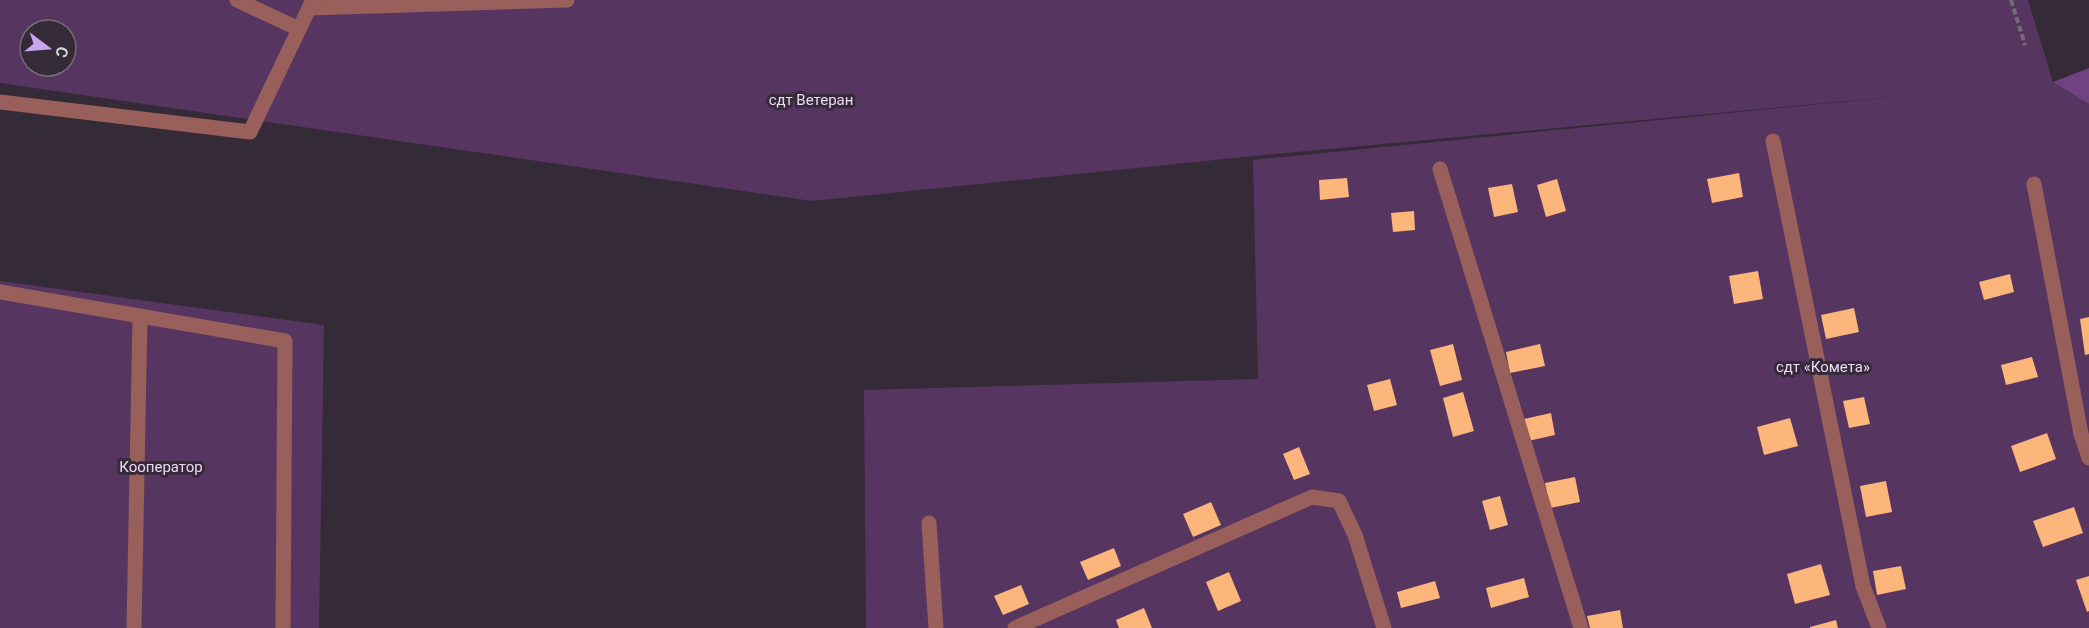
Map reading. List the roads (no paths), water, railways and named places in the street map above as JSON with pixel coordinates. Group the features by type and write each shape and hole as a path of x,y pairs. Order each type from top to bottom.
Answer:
{"street":[{"path":"237,0 299,29"},
{"path":"0,102 250,132 311,4 567,0"},
{"path":"1773,141 1863,586 1879,628"},
{"path":"1440,169 1581,628"},
{"path":"2034,184 2081,434 2089,458"},
{"path":"0,292 285,341 283,628"},
{"path":"134,628 140,316"},
{"path":"1016,628 1312,497 1339,501 1355,535 1384,628"},
{"path":"929,523 936,628"}],"park label":[{"name":"сдт Ветеран","path":"811,100"},
{"name":"сдт «Комета»","path":"1823,367"},
{"name":"Кооператор","path":"161,467"}]}
